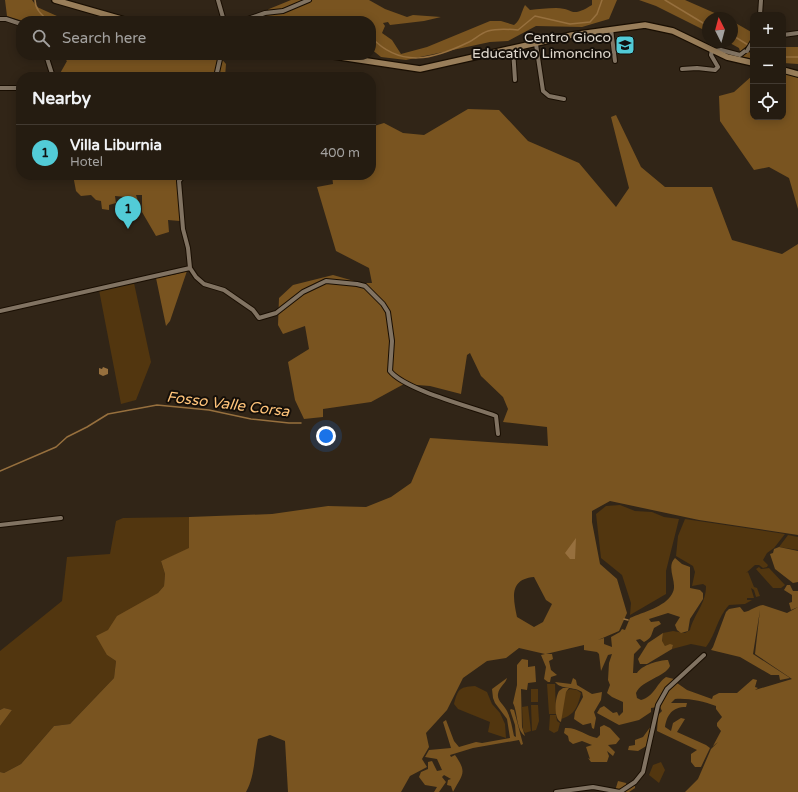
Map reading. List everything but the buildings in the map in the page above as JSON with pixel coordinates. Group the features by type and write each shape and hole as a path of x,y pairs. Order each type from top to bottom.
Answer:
{"main road":[{"path":"55,0 111,16"},
{"path":"358,60 420,69 572,36 645,25 664,28 727,57 750,62"},
{"path":"786,71 798,74"}],"street":[{"path":"218,0 223,16"},
{"path":"256,16 265,13 283,11 309,0"},
{"path":"760,12 761,0"},
{"path":"0,19 6,19 16,22"},
{"path":"611,30 615,61"},
{"path":"786,34 798,32"},
{"path":"536,44 543,91 549,96 564,99"},
{"path":"682,69 697,68 715,70 718,67 711,55 713,51 721,50 740,55 747,52 750,46"},
{"path":"513,49 515,80"},
{"path":"48,60 51,72"},
{"path":"217,72 220,60"},
{"path":"0,88 16,88"},
{"path":"180,180 179,189 183,229 188,248 190,268 196,277 204,284 224,290 253,310 259,318 276,313 303,292 326,281 365,286 383,304 388,312 391,322 392,341 389,362 390,371 395,378 411,386 496,416 498,434"},
{"path":"0,310 190,268"},
{"path":"0,525 61,518"},
{"path":"556,792 593,787 620,792 635,782 643,772 658,705 667,689 704,655"}],"shaded area":[{"path":"5,0 32,0 37,7 57,16 16,16 16,19 7,16"},
{"path":"291,0 369,0 385,9 407,17 413,15 441,17 424,21 390,25 388,22 383,23 385,26 382,33 392,40 401,54 427,47 490,21 501,21 514,25 520,18 525,5 530,10 562,8 576,12 592,5 592,0 617,0 609,19 582,27 536,26 508,41 490,42 406,60 381,57 376,53 376,16 261,16 269,9"},
{"path":"639,0 685,0 712,12 702,12 702,29 656,6"},
{"path":"738,24 750,31 750,59 742,58 739,48"},
{"path":"786,47 798,47 798,64 786,63"},
{"path":"66,60 222,60 226,64 225,72 61,72 67,61"},
{"path":"786,74 798,76 798,209 789,178 769,167 754,170 720,121 719,96 734,92 750,78 750,120 786,120"},
{"path":"468,109 499,110 528,141 579,163 616,207 629,188 611,117 616,115 641,167 665,187 712,187 732,240 782,254 798,244 798,535 699,520 610,501 592,511 592,522 600,564 617,579 627,613 619,631 598,640 604,638 604,644 612,647 611,637 620,632 622,629 625,630 630,618 653,609 669,599 674,590 671,566 675,558 682,564 690,567 690,588 700,590 703,593 703,599 690,619 688,631 681,633 677,630 675,625 680,617 668,613 649,619 651,622 659,621 661,624 654,628 647,641 644,642 640,639 636,640 641,647 634,654 633,673 637,673 647,665 660,661 668,660 670,666 663,673 643,685 636,693 637,698 641,700 649,696 659,683 666,677 674,679 668,685 657,707 651,708 651,712 639,720 619,725 597,713 600,708 604,706 613,713 617,712 619,716 623,712 623,702 607,693 610,685 608,680 609,663 612,654 608,655 601,671 599,654 597,652 584,650 584,645 546,654 552,654 553,659 549,661 551,670 557,675 551,677 550,682 548,682 544,679 546,667 541,655 545,654 519,648 506,658 487,661 463,678 447,710 426,733 429,747 422,759 427,767 410,776 401,792 288,792 285,741 270,735 258,739 253,773 246,792 0,792 0,772 4,773 21,764 54,726 70,724 114,678 116,661 107,655 96,636 108,630 117,616 158,593 164,586 165,574 161,561 189,548 189,517 272,514 328,506 366,507 391,497 411,483 430,438 548,446 547,427 503,422 508,409 503,397 481,376 470,353 467,355 461,394 430,386 404,384 371,402 323,409 323,417 304,419 295,400 288,362 309,349 305,326 283,334 278,325 279,298 293,285 333,275 361,283 372,283 369,268 336,251 317,187 333,184 333,180 376,180 376,125 384,123 403,133 424,135","holes":["534,577 546,600 552,604 543,622 534,627 517,617 514,597 520,581"]},
{"path":"74,180 180,180 180,221 168,220 169,232 156,236 142,212 142,195 136,195 138,201 128,205 124,205 122,199 125,197 115,196 116,203 109,205 109,210 102,209 101,201 96,200 91,195 81,196 76,191"},
{"path":"187,271 170,321 166,326 156,278"},
{"path":"134,283 151,362 136,400 121,404 99,290"},
{"path":"103,367 108,369 108,374 103,376 99,374 99,368 102,369"},
{"path":"620,505 635,511 652,512 664,517 679,519 666,571 666,594 630,615 631,603 622,575 601,558 596,514 606,506"},
{"path":"189,517 189,549 161,561 165,574 164,586 107,655 116,661 114,678 70,724 54,726 21,764 4,773 0,772 0,726 12,710 4,708 0,710 0,651 62,601 67,557 110,554 116,521 123,518"},
{"path":"685,519 785,534 774,548 767,553 763,560 768,565 767,567 763,568 759,565 755,565 746,573 748,572 754,587 757,588 760,596 756,597 754,590 751,588 754,598 747,598 747,600 752,600 745,604 729,605 722,615 706,647 691,644 672,649 673,645 665,646 662,642 663,633 673,631 685,633 690,630 702,604 706,586 703,584 692,586 695,572 693,566 676,556 678,536"},
{"path":"788,535 798,537 798,550 779,547"},
{"path":"576,538 575,559 570,559 565,553"},
{"path":"779,547 798,551 798,582 793,583 775,569 770,554 773,553 774,549"},
{"path":"759,567 761,569 769,568 785,585 781,588 773,588 756,569"},
{"path":"787,585 790,585 793,591 798,591 798,607 791,610 789,603 792,602 792,595 784,590"},
{"path":"763,605 787,613 798,607 798,792 685,792 698,779 711,749 718,742 713,746 721,731 717,726 717,723 722,717 716,709 716,706 706,703 690,699 675,699 671,703 687,703 686,707 677,708 671,712 665,727 671,731 673,723 681,718 685,719 677,732 710,748 701,767 695,767 691,762 691,754 697,750 657,731 658,715 662,711 660,707 669,690 677,683 687,690 712,699 713,696 719,693 737,693 753,679 757,680 755,687 758,688 755,690 792,679 755,654 760,610 753,654 790,678 780,680 779,675 771,675 740,657 711,650 726,612 729,609 740,607 744,612"},
{"path":"663,633 662,641 665,646 670,644 673,645 672,649 647,664 640,664 638,659 648,643"},
{"path":"522,659 528,660 528,667 535,666 536,682 528,683 527,690 521,689 522,727 525,736 520,730 513,703 517,685 517,665"},
{"path":"507,678 500,689 498,696 506,709 514,736 516,737 515,725 510,710 514,710 523,744 521,745 519,740 473,748 450,755 451,757 455,755 459,761 462,770 461,778 453,792 451,786 447,785 448,780 451,779 444,775 442,777 446,782 439,792 434,792 437,787 425,785 419,777 421,772 428,769 428,762 432,761 437,771 442,770 437,759 425,757 429,750 451,748 443,722 446,720 454,741 459,747 476,742 482,743 510,738 507,719 495,703 492,689"},
{"path":"573,678 576,680 577,685 592,694 602,692 601,700 594,712 596,718 594,729 592,728 591,723 583,725 574,719 575,712 583,697 582,692 561,686 555,682 571,684"},
{"path":"547,684 555,684 556,714 549,714"},
{"path":"475,686 487,692 492,704 500,713 505,724 506,738 488,732 490,722 458,709 454,704 458,692 462,688"},
{"path":"563,688 569,688 566,692 561,722 558,720 556,712 556,698 559,691"},
{"path":"531,689 538,689 538,702 531,702"},
{"path":"570,689 577,690 581,693 579,702 570,715 561,719 565,692"},
{"path":"531,705 538,705 539,721 536,730 532,731"},
{"path":"528,706 531,731 525,733 523,730 522,707"},
{"path":"4,708 12,710 0,726 0,710"},
{"path":"550,715 556,715 557,721 560,723 558,731 554,733 549,730"},
{"path":"604,725 610,728 620,739 616,744 608,745 615,752 613,756 607,751 609,756 607,762 591,762 588,758 590,759 586,747 592,745 582,741 573,744 564,733 565,728 569,728 597,738 600,735 600,727"},
{"path":"651,726 648,745 638,751 628,750 629,746 635,745 635,740 643,737"},
{"path":"661,762 665,770 659,783 649,775 653,765"},
{"path":"618,781 626,783 627,786 635,786 635,788 629,792 609,792 615,791"}],"waterway":[{"path":"35,0 36,7 43,16"},
{"path":"376,42 394,54 418,58 431,56 456,48 488,31 499,29 518,30 535,16 570,24 590,22 597,14 602,0"},
{"path":"665,0 702,22"},
{"path":"738,39 750,46"},
{"path":"786,57 798,57"},
{"name":"Fosso Valle Corsa","path":"0,471 56,447 67,437 108,414 157,405 209,410 251,419 301,423"},
{"path":"624,619 628,620"}],"place":[{"name":"Centro Gioco Educativo Limoncino","path":"625,45"},
{"name":"Villa Liburnia","path":"128,229"}]}
